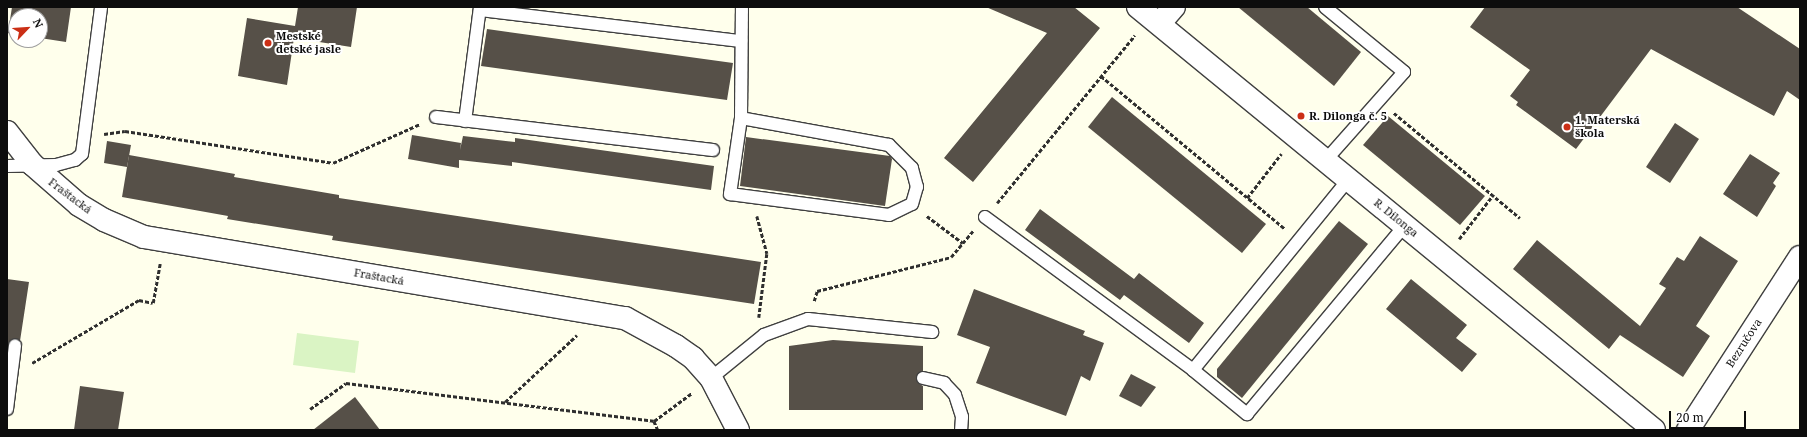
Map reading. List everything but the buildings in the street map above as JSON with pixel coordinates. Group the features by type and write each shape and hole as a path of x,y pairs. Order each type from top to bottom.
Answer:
{"street":[{"name":"R. Dilonga","path":"1138,7 1160,23 1325,161 1349,179 1654,430"},
{"path":"1160,23 1174,7"},
{"name":"Fraštacká","path":"7,132 32,164 55,186 104,220 144,237 624,318 676,346 693,358 711,378 738,430"},
{"name":"Bezručova","path":"1688,430 1800,257"}],"lane":[{"path":"7,166 56,164 75,160 82,154 101,7"},
{"path":"741,118 889,145 912,168 917,187 912,204 889,215 730,194 741,118 742,7"},
{"path":"1325,7 1404,72 1325,161"},
{"path":"465,121 480,9 741,41"},
{"path":"436,117 713,150"},
{"path":"1193,370 1349,179"},
{"path":"985,217 1193,370 1247,414 1405,225"},
{"path":"711,378 764,335 808,320 932,332"},
{"path":"7,409 15,346"},
{"path":"923,378 944,383 954,395 962,417 961,430"}],"path":[{"path":"808,320 817,291 951,257 1135,34"},
{"path":"1100,76 1299,240"},
{"path":"1378,100 1520,218"},
{"path":"84,137 125,130 333,163 436,117"},
{"path":"1247,198 1281,154"},
{"path":"1456,242 1493,195"},
{"path":"751,196 767,254 758,313 764,335"},
{"path":"912,204 963,243"},
{"path":"11,376 139,300 153,303 164,240"},
{"path":"504,403 599,314"},
{"path":"310,409 346,383 654,422 711,378"},
{"path":"654,422 658,430"}],"green space":[{"path":"297,333 359,341 355,373 293,365"}],"place":[{"name":"Mestské detské jasle","path":"268,43"},
{"name":"R. Dilonga č. 5","path":"1301,116"},
{"name":"1. Materská škola","path":"1567,127"}]}
